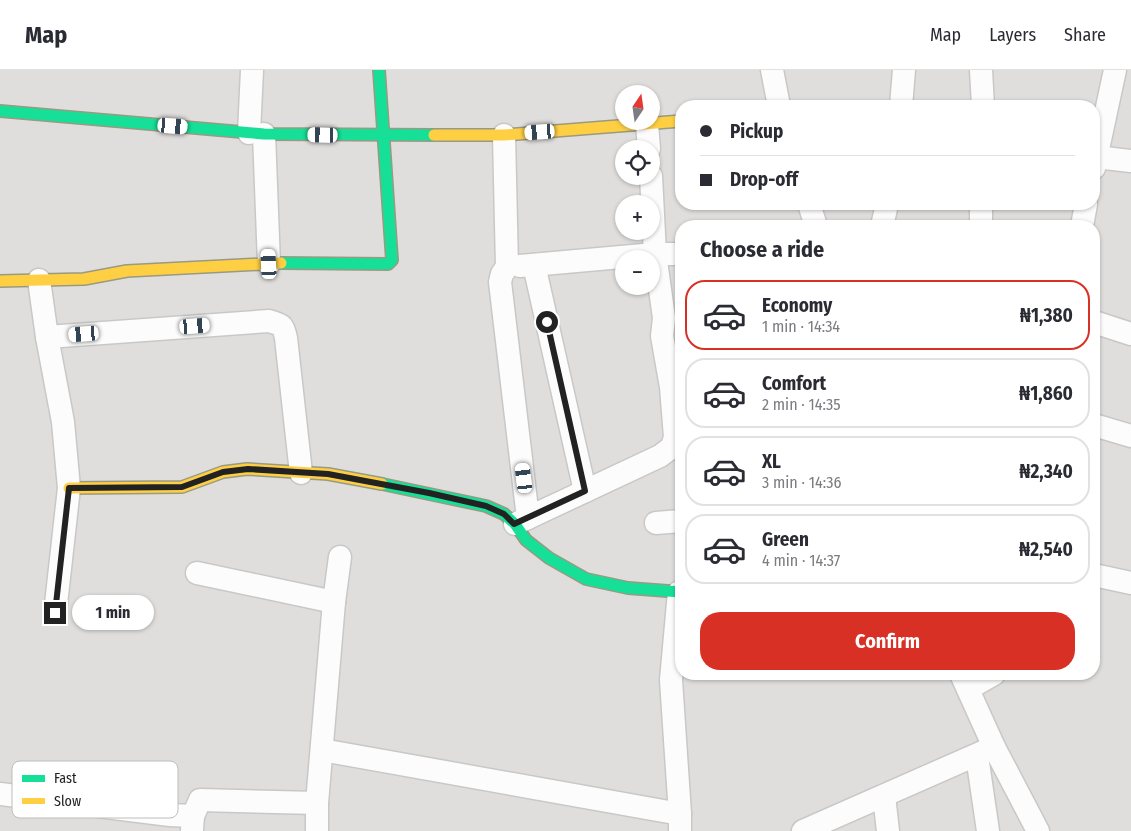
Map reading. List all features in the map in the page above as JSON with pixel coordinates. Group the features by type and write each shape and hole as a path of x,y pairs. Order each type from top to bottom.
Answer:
{"street":[{"path":"252,70 256,133 269,264"},
{"path":"0,281 84,279 127,271 269,264 388,264 392,260 379,70"},
{"path":"772,70 778,100"},
{"path":"902,100 904,70"},
{"path":"981,70 983,100"},
{"path":"1100,138 1114,70"},
{"path":"0,110 256,133 504,134 615,126"},
{"path":"660,123 675,122"},
{"path":"504,134 507,267 502,274 500,282 521,521 526,540 548,558 586,579 628,588 675,592"},
{"path":"1100,162 1131,161"},
{"path":"651,185 655,250"},
{"path":"660,254 675,254"},
{"path":"507,267 615,258"},
{"path":"534,265 585,491"},
{"path":"39,280 47,337 63,422 69,488 55,613"},
{"path":"69,488 182,487 223,472 248,469 337,476 429,493 486,506 521,521 660,456 672,447 675,437 671,387 662,336 664,318 660,290"},
{"path":"47,337 269,321 280,324 283,327 286,338 301,473"},
{"path":"1100,324 1131,334"},
{"path":"1100,427 1131,436"},
{"path":"656,523 675,521"},
{"path":"317,831 334,602 340,557"},
{"path":"197,573 334,602"},
{"path":"1100,576 1131,583"},
{"path":"322,750 680,823 671,680 675,638"},
{"path":"964,682 985,752 988,831"},
{"path":"803,831 985,752"},
{"path":"985,752 1038,831"},
{"path":"884,796 888,831"},
{"path":"177,818 192,824 200,800 318,803"}],"shaded area":[{"path":"0,70 1131,70 1131,831 0,831"}],"traffic: fast":[{"path":"281,263 388,264 392,260 379,70"},
{"path":"0,111 264,134 434,135"},
{"path":"382,484 486,506 504,514 515,524 526,540 549,558 586,579 628,588 675,592"}],"traffic: slow":[{"path":"434,135 504,135 675,121"},
{"path":"0,281 84,279 127,271 281,263"},
{"path":"69,488 182,487 223,472 247,469 328,474 382,484"}],"route":[{"path":"55,613 69,488 182,487 223,472 248,469 328,474 486,506 504,514 514,524 585,491 547,322"}]}
